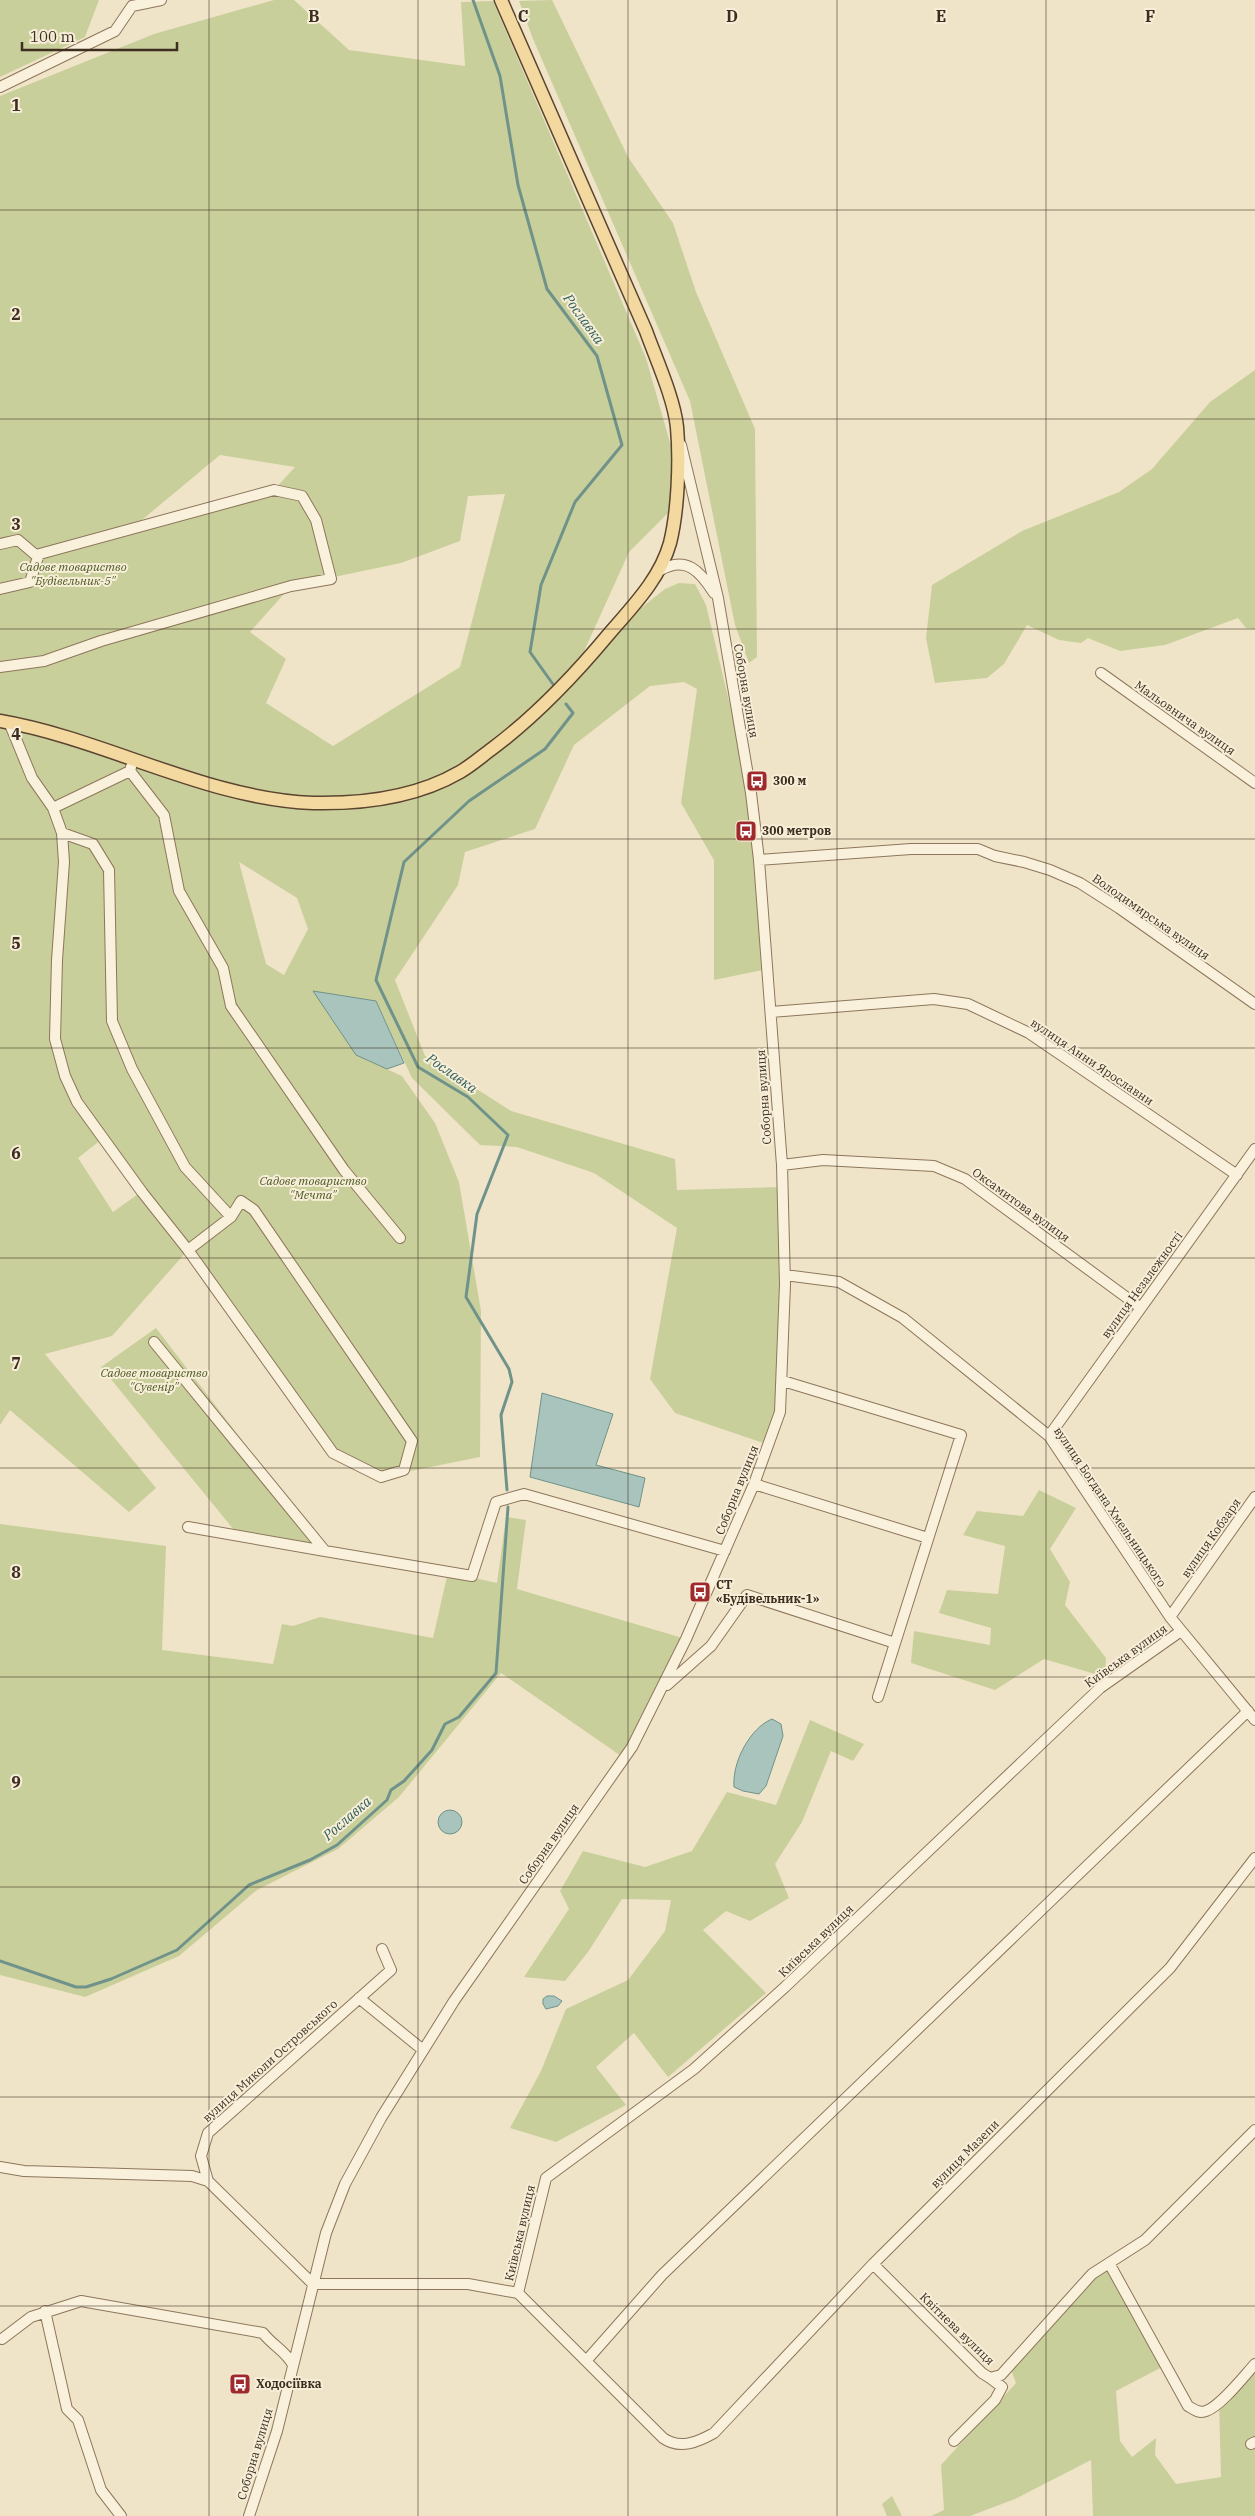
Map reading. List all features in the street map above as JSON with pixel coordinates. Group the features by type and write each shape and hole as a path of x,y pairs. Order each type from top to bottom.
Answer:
{"main road":[{"path":"4,722 76,739 260,798 313,803 360,802 410,792 460,772 528,722 571,680 659,572 669,544 677,504 677,426 661,371 646,331 501,0"}],"street":[{"path":"0,86 116,31 132,6 161,0"},
{"name":"Соборна вулиця","path":"249,2516 277,2431 326,2233 345,2184 381,2118 454,2002 632,1747 662,1689 725,1550 754,1484 780,1412 783,1381 785,1275 782,1165 759,860 751,793 718,598 677,426"},
{"path":"0,667 44,661 101,641 291,586 331,579 316,520 302,496 274,490 36,555"},
{"path":"0,544 18,540 38,557 30,582 0,589"},
{"path":"659,572 670,565 686,565 696,570 705,578 718,598"},
{"name":"Мальовнича вулиця","path":"1101,673 1255,783"},
{"path":"4,722 32,778 53,808 62,833 64,862 56,960 55,1039 65,1076 77,1102 102,1139 188,1250 334,1453 381,1477 404,1470 412,1441 254,1210 241,1201 230,1217 188,1250"},
{"path":"130,771 133,758"},
{"path":"53,808 130,771"},
{"path":"130,771 164,815 179,891 222,968 231,1006 245,1030 344,1170 400,1238"},
{"path":"62,833 94,844 109,870 112,1021 132,1069 185,1167 230,1217"},
{"name":"Володимирська вулиця","path":"759,860 911,849 978,849 995,856 1024,862 1050,870 1080,883 1119,908 1255,1004"},
{"name":"вулиця Анни Ярославни","path":"771,1012 934,998 968,1004 1029,1033 1237,1175"},
{"name":"вулиця Незалежності","path":"1048,1436 1255,1149"},
{"name":"Оксамитова вулиця","path":"782,1165 823,1160 934,1166 965,1179 1142,1308"},
{"name":"вулиця Богдана Хмельницького","path":"785,1275 838,1282 903,1318 1048,1436 1170,1617 1252,1716"},
{"path":"154,1342 325,1551"},
{"path":"783,1381 961,1435 878,1697"},
{"path":"754,1484 928,1538"},
{"path":"188,1526 472,1576 496,1502 524,1494 725,1550"},
{"name":"вулиця Кобзаря","path":"1170,1617 1255,1497"},
{"path":"662,1689 711,1646 747,1595 896,1643"},
{"name":"Київська вулиця","path":"518,2293 546,2178 694,2069 785,1987 1100,1688 1181,1631"},
{"path":"0,2168 192,2176 208,2181 313,2284 468,2284 518,2293 586,2361 662,2275 1252,1716"},
{"name":"вулиця Мазепи","path":"586,2361 663,2438 677,2445 695,2442 714,2433 873,2264 1170,1968 1255,1858"},
{"name":"вулиця Миколи Островського","path":"208,2181 201,2156 208,2133 391,1970 382,1949"},
{"path":"359,1998 423,2050"},
{"name":"Квітнева вулиця","path":"873,2264 982,2374 990,2378 1001,2375 1079,2286 1092,2274 1145,2240 1255,2130"},
{"path":"1109,2263 1188,2406 1197,2412 1206,2411 1219,2402 1255,2364"},
{"path":"2,2339 31,2317 81,2301 264,2333 270,2342 287,2352 293,2365"},
{"path":"45,2311 67,2409 78,2420 101,2490 121,2516"},
{"path":"954,2441 995,2400 1002,2387 990,2378"}],"green space":[{"path":"0,0 99,0 85,37 0,77"},
{"path":"274,0 294,0 349,50 465,66 461,2 493,1 646,358 676,464 677,504 629,552 572,678 612,631 665,589 679,583 695,584 706,605 751,793 768,969 714,980 714,860 681,803 697,689 684,682 650,686 574,745 535,829 465,852 458,885 395,980 425,1056 511,1111 675,1159 677,1190 782,1187 783,1381 769,1445 675,1413 650,1379 677,1228 594,1173 517,1147 480,1145 412,1078 376,1001 356,1055 402,1076 435,1123 459,1182 481,1311 480,1457 381,1477 333,1453 188,1250 112,1336 45,1354 156,1488 129,1512 10,1410 0,1425 0,96 154,34","holes":["220,455 295,467 274,490 131,529","505,494 460,667 333,746 266,703 286,659 250,632 291,586 401,563 460,541 468,496","239,862 297,898 308,929 284,975 266,964","102,1139 141,1192 113,1212 78,1158"]},
{"path":"552,0 628,157 673,223 696,292 755,429 757,657 749,663 735,625 690,401 533,39 519,1"},
{"path":"1255,370 1255,629 1246,628 1238,618 1165,645 1120,651 1088,638 1081,643 1059,640 1027,625 1004,664 987,678 935,683 926,638 932,585 1022,531 1119,492 1152,469 1210,402"},
{"name":"Садове товариство \"Сувенір\"","path":"156,1328 326,1550 234,1530 101,1367"},
{"path":"1039,1490 1076,1508 1050,1549 1070,1582 1065,1605 1106,1658 1105,1677 1044,1659 995,1690 911,1663 914,1631 990,1645 991,1628 939,1613 947,1590 998,1594 1005,1546 963,1535 977,1511 1023,1516"},
{"path":"506,1517 526,1520 517,1589 686,1639 624,1758 501,1673 399,1797 338,1849 257,1890 179,1956 85,1997 0,1975 0,1524 166,1546 162,1650 273,1664 282,1624 293,1626 320,1617 433,1638 448,1572 497,1583"},
{"path":"810,1720 864,1744 853,1761 831,1751 802,1822 775,1864 789,1898 750,1921 726,1911 703,1930 766,1993 668,2077 634,2033 596,2067 626,2105 556,2142 510,2128 541,2071 566,2009 628,1980 665,1931 671,1900 622,1899 588,1952 565,1981 524,1977 569,1909 560,1891 583,1851 645,1867 692,1851 727,1792 776,1805"},
{"path":"1109,2263 1166,2365 1116,2391 1120,2441 1132,2457 1156,2438 1155,2455 1176,2484 1221,2477 1219,2402 1255,2364 1255,2516 1093,2516 1091,2460 1015,2499 970,2516 931,2516 944,2510 941,2465 1016,2383 1010,2367"},
{"path":"892,2496 902,2516 887,2516 882,2504"}],"water":[{"path":"313,991 376,1001 404,1063 387,1069 356,1055"},
{"path":"542,1393 613,1414 596,1465 645,1478 639,1507 530,1477"},
{"path":"772,1719 781,1724 783,1736 766,1786 759,1794 734,1787 736,1767 744,1747 756,1730"},
{"path":"450,1810 458,1814 462,1822 458,1830 450,1834 442,1830 438,1822 442,1814"},
{"path":"547,1996 554,1996 562,2001 558,2006 546,2009 543,1999"}],"waterway":[{"name":"Рославка","path":"473,0 500,76 518,185 547,289 597,356 622,445 575,502 541,585 530,652 555,687"},
{"name":"Рославка","path":"507,1490 501,1415 512,1382 509,1369 466,1297 477,1214 508,1135 468,1097 418,1067 376,980 404,862 469,801 545,749 573,713 566,704"},
{"name":"Рославка","path":"0,1961 76,1987 86,1987 111,1979 177,1950 249,1885 310,1860 337,1845 387,1800 391,1790 404,1781 432,1750 445,1724 459,1717 496,1673 508,1507"}],"place":[{"name":"300 м","path":"757,781"},
{"name":"300 метров","path":"746,831"},
{"name":"СТ «Будівельник-1»","path":"700,1592"},
{"name":"Ходосіївка","path":"240,2384"}],"park label":[{"name":"Садове товариство \"Будівельник-5\"","path":"73,574"},
{"name":"Садове товариство \"Мечта\"","path":"313,1188"}]}
